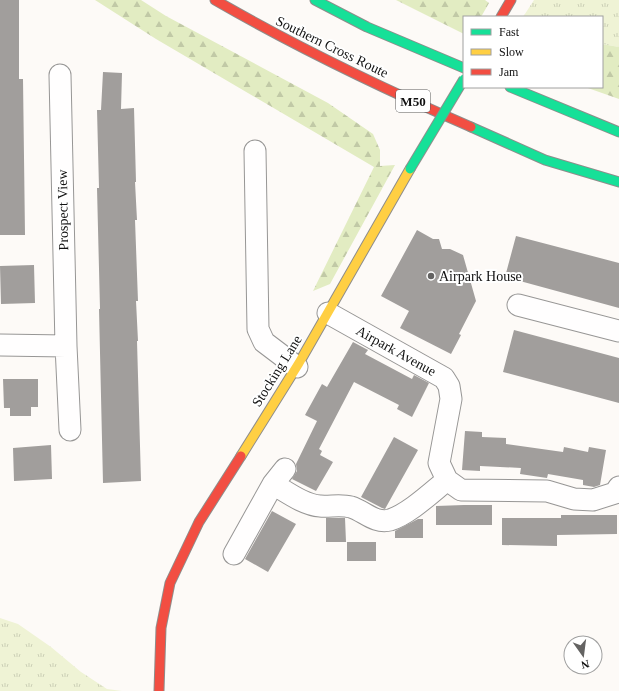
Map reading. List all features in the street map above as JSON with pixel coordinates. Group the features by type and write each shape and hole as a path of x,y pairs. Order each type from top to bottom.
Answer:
{"main road":[{"name":"Southern Cross Route","path":"215,0 265,30 405,98 545,160 619,182"},
{"path":"315,0 366,28 463,68"},
{"path":"502,15 511,0"},
{"name":"Stocking Lane","path":"159,691 160,628 170,583 199,522 297,367 463,81"},
{"path":"512,88 619,132"}],"street":[{"name":"Prospect View","path":"60,75 66,346 70,430"},
{"path":"255,151 258,329 264,342 297,367"},
{"path":"518,305 619,331"},
{"name":"Airpark Avenue","path":"328,313 444,378 449,386 451,399 439,463 448,480"},
{"path":"0,345 66,346"},
{"path":"234,554 279,477 291,495 319,506 350,507 376,520 389,520 417,504 448,480 461,490 547,491 574,499 593,500 615,493 619,487"}],"green space":[{"path":"95,0 141,0 166,16 328,103 373,134 380,150 380,166 395,165 330,284 313,291 374,167 156,39"},
{"path":"396,0 485,0 489,3 482,16 463,16 463,34"},
{"path":"534,0 619,0 619,47 603,44 603,16 524,16"},
{"path":"603,44 619,47 619,99 588,88 603,88"},
{"path":"0,618 18,624 51,647 81,672 107,689 122,691 0,691"}],"building":[{"path":"0,0 19,0 19,79 23,79 25,235 0,235"},
{"path":"103,72 122,73 121,109 134,108 137,220 135,220 138,301 136,301 141,481 103,483 97,188 99,188 97,110 101,110"},
{"name":"Airpark House","path":"417,230 433,239 439,239 442,249 450,249 463,255 476,301 459,334 461,335 451,354 400,328 409,311 381,296"},
{"path":"516,236 619,263 619,308 505,277"},
{"path":"34,265 35,303 1,304 0,266"},
{"path":"514,330 619,358 619,403 503,372"},
{"path":"353,342 368,350 365,354 412,379 414,375 429,383 412,417 397,409 399,405 354,382 319,449 322,451 320,455 333,462 316,491 292,479 297,471 296,464 317,421 305,415 322,384 327,387"},
{"path":"3,379 38,379 38,407 31,407 31,416 10,416 10,408 4,408"},
{"path":"465,431 482,432 482,437 506,438 506,444 563,452 564,447 588,452 589,447 606,450 600,485 594,487 583,485 583,480 548,474 547,478 520,474 521,468 480,466 480,471 462,470"},
{"path":"394,437 418,450 385,509 361,497"},
{"path":"51,445 52,479 14,481 13,448"},
{"path":"492,505 492,525 436,525 436,506"},
{"path":"272,511 296,524 268,572 245,559"},
{"path":"561,515 617,515 617,534 557,535 557,546 502,545 502,518 561,518"},
{"path":"326,518 345,518 346,542 326,542"},
{"path":"418,519 423,519 423,538 395,538 395,531"},
{"path":"347,542 376,542 376,561 347,561"}],"traffic: fast":[{"path":"315,0 367,27 463,68"},
{"path":"410,169 463,81"},
{"path":"512,88 619,132"},
{"path":"471,127 545,160 619,182"}],"traffic: slow":[{"path":"241,456 299,363 410,169"}],"traffic: jam":[{"path":"215,0 278,35 342,67 471,127"},
{"path":"502,16 511,0"},
{"path":"159,691 161,628 170,583 199,522 241,456"}],"place":[{"name":"Airpark House","path":"431,276"}]}
